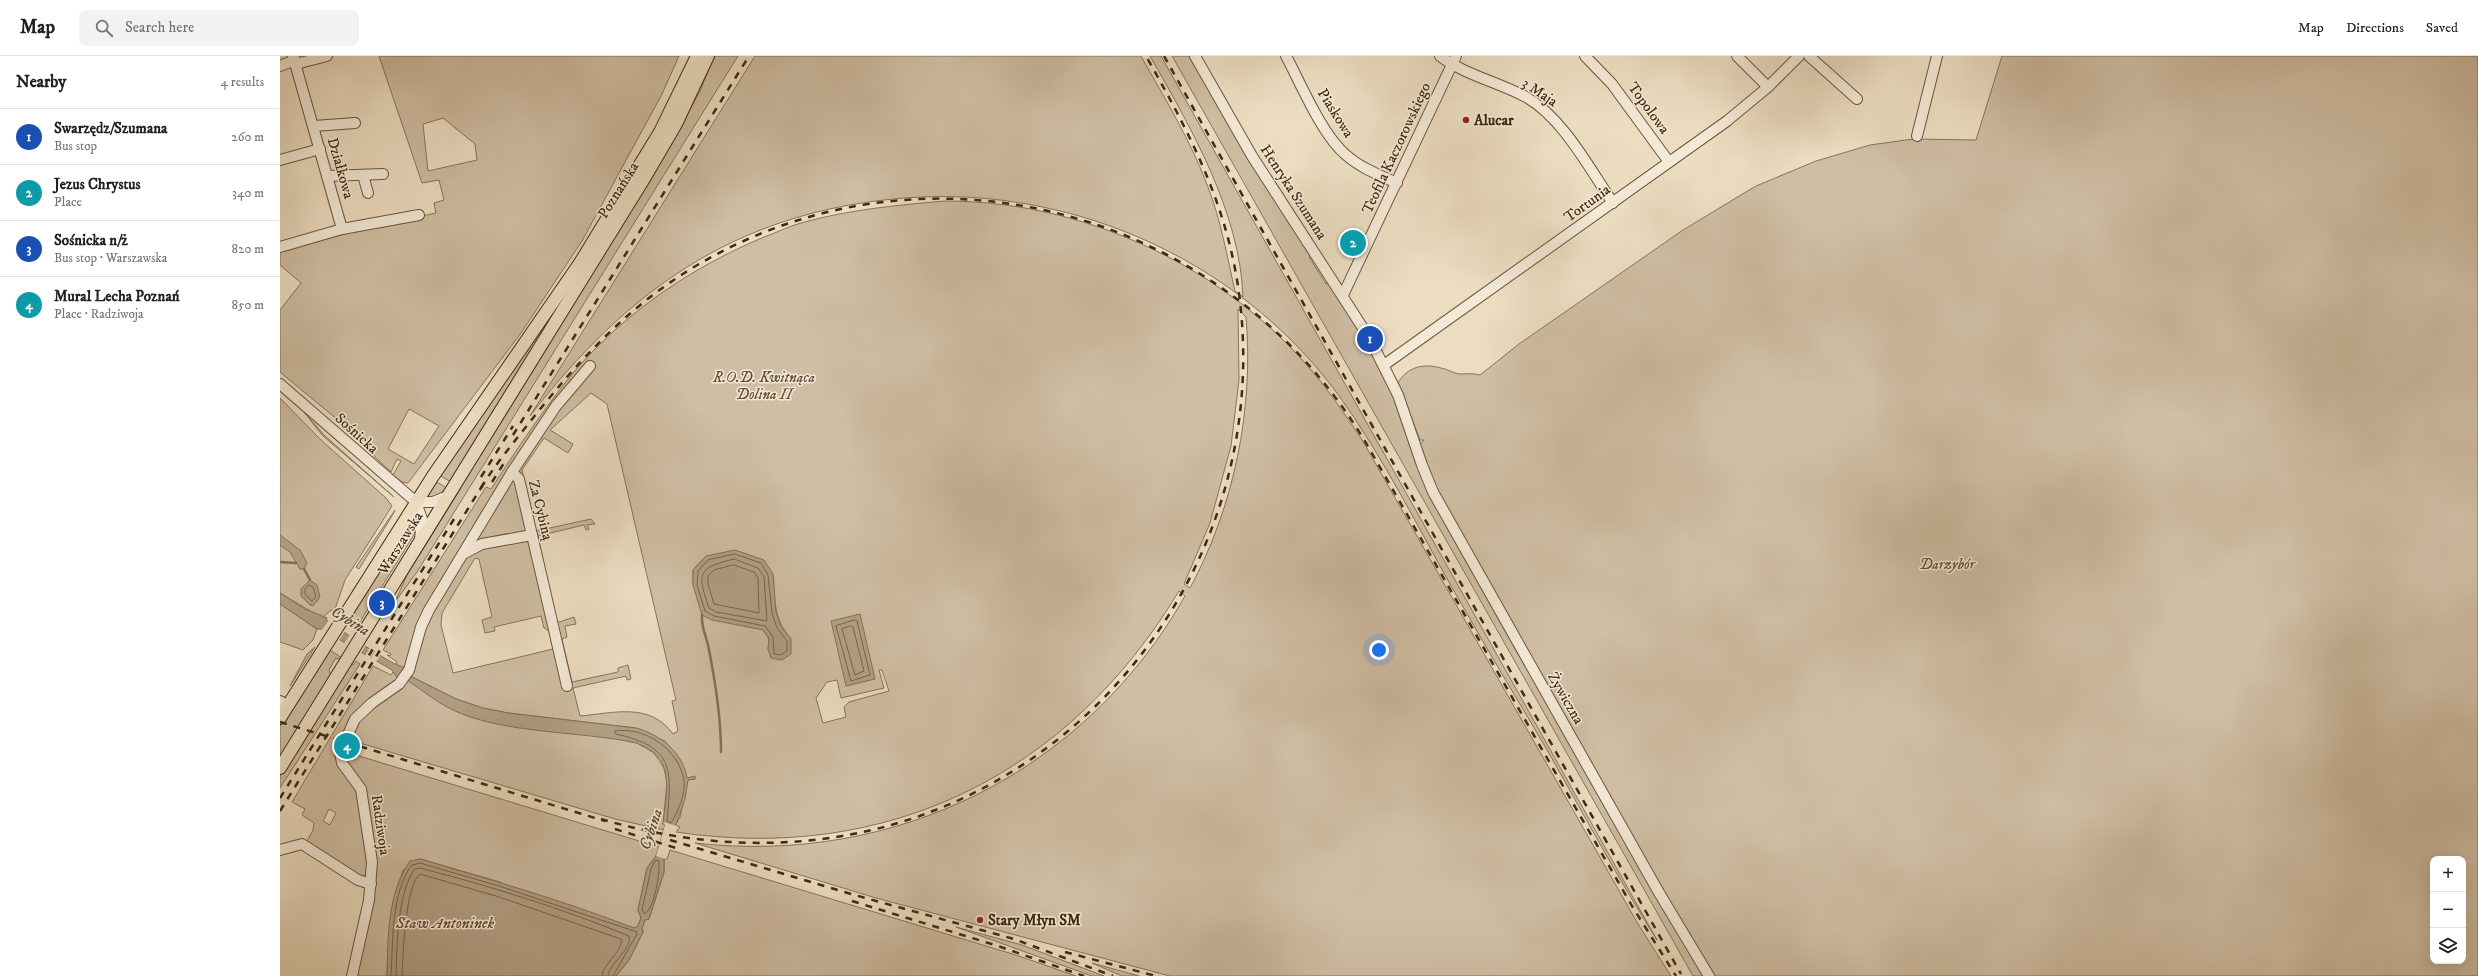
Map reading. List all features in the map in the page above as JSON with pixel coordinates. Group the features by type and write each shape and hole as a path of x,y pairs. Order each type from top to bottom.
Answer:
{"main road":[{"name":"Poznańska","path":"536,328 640,167 674,106 697,56"},
{"name":"Poznańska","path":"547,335 664,145 690,96 708,56"},
{"name":"Warszawska","path":"280,718 284,703 327,642 416,502 536,328"},
{"name":"Warszawska","path":"280,768 547,335"}],"street":[{"path":"280,66 295,60 327,56"},
{"name":"Henryka Szumana","path":"1195,56 1252,156 1343,295 1384,365 1410,428"},
{"name":"Piaskowa","path":"1286,56 1328,134 1337,147 1359,164 1397,183"},
{"name":"3 Maja","path":"1440,56 1454,60 1526,97 1551,116 1613,203"},
{"name":"Topolowa","path":"1585,56 1612,84 1669,162"},
{"path":"1738,56 1768,88"},
{"name":"Tortunia","path":"1384,365 1669,162 1768,88 1799,56"},
{"path":"1809,56 1857,99"},
{"path":"1917,136 1937,56"},
{"name":"Działkowa","path":"295,60 342,229"},
{"name":"Teofila Kaczorowskiego","path":"1343,295 1454,60"},
{"name":"Działkowa","path":"314,126 355,123"},
{"path":"280,160 320,149"},
{"path":"327,176 384,174"},
{"path":"363,175 368,192"},
{"path":"280,247 342,229 419,215"},
{"name":"Za Cybiną","path":"567,686 519,479 512,472 556,406 590,366"},
{"name":"Sośnicka","path":"280,384 416,502"},
{"name":"Żywiczna","path":"1410,428 1425,473 1437,498 1658,891 1709,976"},
{"path":"464,553 512,472"},
{"path":"416,502 433,502 448,496"},
{"path":"416,502 420,508 422,519 420,540"},
{"path":"464,553 482,544 532,534"},
{"name":"Radziwoja","path":"352,976 371,884 369,836 361,789 342,763 340,752 356,719 372,703 399,684 409,670 421,627 464,553"},
{"path":"280,850 302,844 358,880 371,884"}],"green space":[{"path":"379,56 679,56 661,96 582,241 521,333 408,483 402,482 393,475 401,461 397,459 391,472 375,457 368,445 280,372 280,310 301,283 280,265 280,252 323,237 436,213 434,203 444,200 439,180 422,183","holes":["443,118 475,144 477,160 428,171 423,124","409,409 439,426 414,464 388,449"]},
{"path":"714,56 738,56 417,572 395,602 407,575 461,488 458,487 656,171 700,91"},
{"path":"755,56 1141,56 1194,153 1217,213 1235,291 1243,297 1240,265 1233,234 1223,202 1197,141 1150,56 1161,56 1657,940 1447,579 1387,470 1371,443 1337,393 1295,344 1248,302 1196,266 1140,238 1081,217 1020,203 957,197 893,199 835,208 782,222 733,242 687,267 645,297 605,332 567,372 530,416"},
{"path":"1172,56 1191,56 1312,255 1309,257 1326,284 1330,282 1376,357 1388,381 1411,443 1706,976 1693,976"},
{"name":"Darzybór","path":"2002,56 2478,56 2478,976 1709,976 1440,504 1417,448 1424,440 1420,440 1398,383 1406,373 1422,366 1434,367 1459,374 1480,375 1519,344 1683,230 1756,186 1816,161 1870,145 1913,139 1976,140"},
{"name":"R.O.D. Kwitnąca Dolina II","path":"945,201 996,204 1046,212 1096,226 1143,245 1189,268 1232,296 1271,329 1307,365 1342,410 1361,438 1638,924 1671,976 1170,976 876,898 695,843 770,846 842,839 912,821 978,794 1039,758 1095,712 1143,658 1185,596 1179,591 1134,655 1084,710 1027,756 966,792 899,818 829,834 754,838 676,832 680,827 675,825 680,817 688,780 695,779 695,777 687,778 678,758 665,741 636,728 508,713 483,708 456,699 410,676 501,724 614,738 637,743 654,753 664,768 667,782 663,824 665,825 664,830 615,819 353,741 347,751 359,756 659,847 656,856 647,868 638,910 641,918 638,926 634,928 560,909 500,882 420,859 403,870 399,884 391,923 387,976 356,976 368,874 362,877 306,843 313,830 314,823 302,815 305,809 292,802 373,666 391,675 393,672 396,674 399,668 396,666 397,662 387,655 390,656 391,654 383,650 486,487 491,489 520,444 551,401 573,373 614,331 661,294 685,277 711,262 764,237 796,224 818,218 891,206","holes":["1238,309 1246,317 1248,352 1247,387 1238,457 1218,524 1205,557 1190,588 1184,584 1210,523 1231,446 1239,380","591,393 607,404 676,700 672,701 678,731 673,734 664,724 654,717 642,713 618,712 580,716 573,688 626,676 627,680 631,679 628,665 618,668 618,672 572,682 562,639 567,637 565,626 576,624 574,617 556,623 538,536 584,525 586,530 589,529 587,525 595,524 591,519 536,531 522,470 544,438 568,453 573,444 550,430","706,556 773,574 776,609 781,624 791,639 768,649 769,639 763,630 693,585 693,570","475,558 479,559 492,617 482,620 485,633 495,631 494,627 541,616 544,628 549,631 553,649 453,673 441,625 442,613","879,670 882,670 889,691 849,702 844,707 846,717 823,723 816,698 827,682 837,680 841,698 884,688","329,809 336,813 330,825 323,821"]},
{"path":"544,326 546,328 451,482 439,475"},
{"path":"280,398 321,440 386,498 392,506 345,580 334,612 331,610 322,618 280,593"},
{"path":"304,412 324,435 394,497 323,436"},
{"path":"435,481 447,488 436,497 423,500"},
{"path":"417,509 417,527 414,535 358,625 348,618"},
{"path":"395,510 392,516 359,569 356,567"},
{"path":"280,604 317,629 313,640 303,650 280,642"},
{"path":"315,647 290,686 307,654"},
{"path":"328,649 342,658 335,659 329,670 331,677 280,759 280,726"},
{"path":"356,661 360,664 280,788 280,776 350,663 353,665"},
{"path":"670,850 1019,956 1076,976 616,976 629,960 643,932 642,928 645,920 649,919 664,872 664,859 667,859"},
{"path":"956,927 1022,945 1104,976 1092,976"},
{"path":"1092,963 1139,976 1122,976"}],"water":[{"path":"280,535 300,550 307,563 304,569 300,569 290,552 280,545"},
{"path":"735,550 764,560 773,574 776,612 781,627 791,639 791,654 782,660 771,658 768,649 769,638 763,630 712,620 702,615 693,585 693,570 706,556"},
{"path":"310,580 317,585 320,597 313,606 301,596 301,589"},
{"name":"Staw Antoninek","path":"280,593 305,609 327,618 326,620 366,647 390,661 404,667 403,672 456,699 483,708 508,713 636,728 653,735 675,752 681,760 687,778 695,776 695,779 688,780 685,799 664,859 664,872 649,919 645,920 642,928 643,932 629,960 616,976 387,976 390,917 393,902 402,874 410,861 420,859 555,900 634,928 638,926 641,918 638,910 647,868 656,856 665,825 663,824 667,786 664,767 660,759 647,748 637,743 592,736 517,728 471,717 451,709 401,676 397,678 392,670 321,629 317,629 280,604"},
{"path":"860,614 875,679 846,686 831,621"}],"pier":[{"path":"329,620 346,630 338,642 321,631"},
{"path":"351,633 367,643 360,655 343,645"},
{"path":"371,646 375,650 369,660 364,657"},
{"path":"376,650 381,654 376,662 370,660"},
{"path":"663,822 677,826 666,859 656,856 665,825"}],"waterway":[{"path":"280,562 296,563"},
{"path":"304,569 310,580"},
{"path":"702,615 717,698 721,752"}],"railway":[{"path":"513,435 749,56"},
{"path":"601,819 662,834 693,839 755,843 817,840 848,835 936,810 1016,769 1086,715 1145,649 1192,574 1224,491 1241,403 1241,311 1229,242 1208,178 1179,117 1146,56"},
{"path":"1164,56 1681,974"},
{"path":"481,488 506,452 551,396 587,355 627,316 670,282 694,267 785,225 879,203 974,200 1066,216 1155,249 1236,298 1307,363 1366,443 1632,906 1676,976"},
{"path":"481,477 513,426"},
{"path":"492,482 504,463"},
{"path":"280,811 484,483"},
{"path":"280,798 454,519"},
{"path":"280,722 605,821"},
{"path":"615,829 676,848"},
{"path":"670,840 851,894 1014,939 1113,976"},
{"path":"852,901 998,946 1084,976"},
{"path":"1065,952 1156,976"}],"place":[{"name":"Alucar","path":"1466,120"},
{"name":"Jezus Chrystus","path":"1353,243"},
{"name":"Swarzędz/Szumana","path":"1370,339"},
{"name":"Sośnicka n/ż","path":"382,603"},
{"name":"Mural Lecha Poznań","path":"347,746"},
{"name":"Stary Młyn SM","path":"980,920"}],"water label":[{"name":"Cybina","path":"351,620"},
{"name":"Cybina","path":"650,829"}]}
